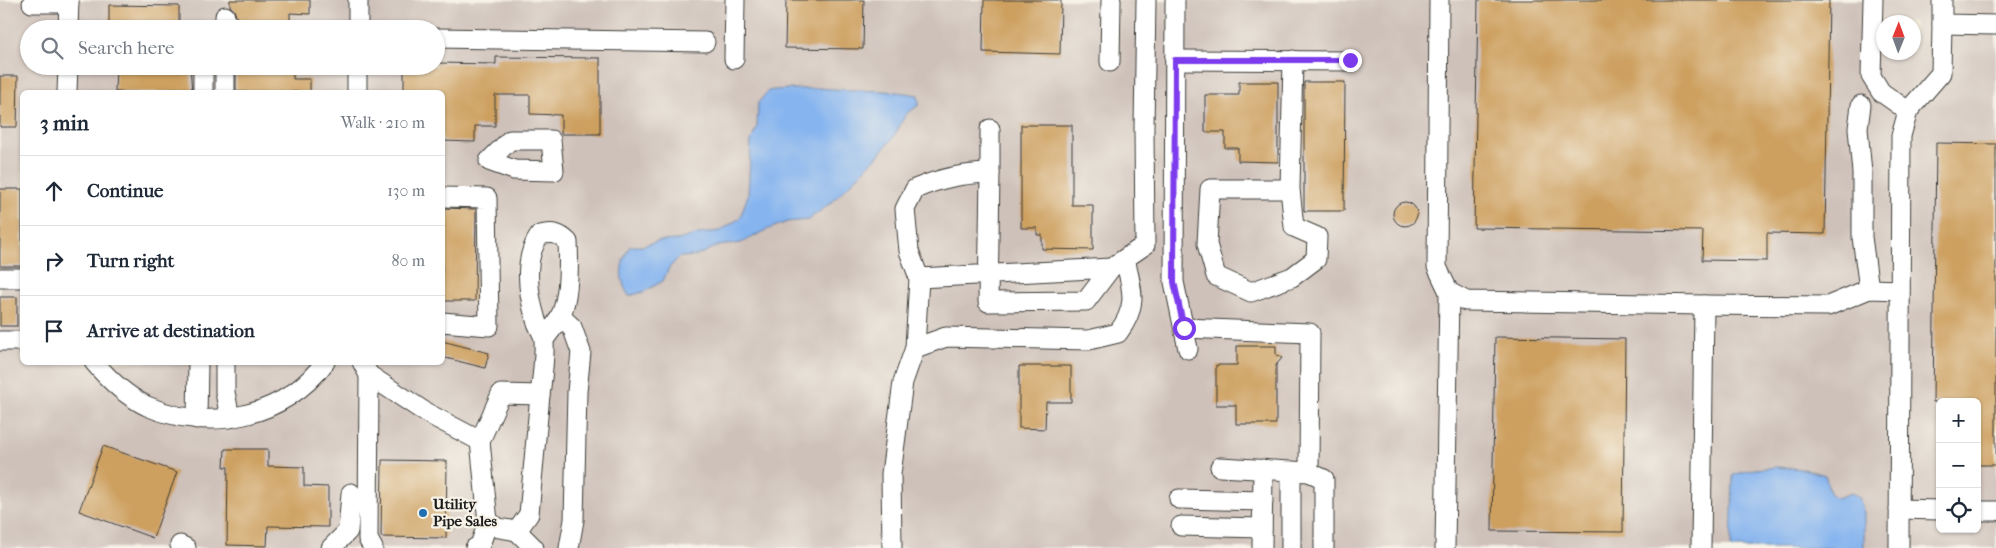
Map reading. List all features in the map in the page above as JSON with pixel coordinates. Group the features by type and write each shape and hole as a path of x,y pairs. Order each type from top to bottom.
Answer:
{"street":[{"path":"358,0 358,20"},
{"path":"734,59 735,0"},
{"path":"1110,62 1111,0"},
{"path":"990,129 988,302 1086,300 1118,263 1145,245 1146,0"},
{"path":"1175,0 1174,282 1188,349"},
{"path":"1439,0 1437,267 1449,292 1445,548"},
{"path":"1872,0 1871,76 1881,92 1908,111"},
{"path":"1899,548 1902,136 1908,111 1941,73 1942,0"},
{"path":"32,3 69,2 68,20"},
{"path":"1942,24 1996,25"},
{"path":"445,38 705,42"},
{"path":"1175,60 1350,60"},
{"path":"1290,190 1210,190 1207,244 1216,276 1251,292 1292,277 1316,259 1317,237 1294,227 1290,190 1293,60"},
{"path":"67,90 68,75"},
{"path":"203,75 203,90"},
{"path":"225,75 225,90"},
{"path":"357,75 357,90"},
{"path":"1862,105 1858,128 1862,173 1862,237 1869,289"},
{"path":"892,548 891,474 903,382 915,348 919,278 909,251 905,209 914,189 959,174 990,173"},
{"path":"445,197 487,198 489,326 445,322"},
{"path":"518,531 529,514 544,340 536,320 529,272 529,255 540,234 550,232 560,234 568,242 567,284 560,316 544,340"},
{"path":"919,278 1118,263"},
{"path":"915,348 946,337 1089,340 1118,333 1129,319 1133,295 1118,263"},
{"path":"0,278 20,278"},
{"path":"1449,292 1466,301 1704,306 1828,306 1869,289 1900,290"},
{"path":"1701,548 1704,306"},
{"path":"560,316 572,328 581,352 577,392 574,520 569,548"},
{"path":"1184,328 1310,333 1300,471 1291,548"},
{"path":"0,341 20,341"},
{"path":"97,365 113,383 146,405 171,414 197,420 224,419 255,413 290,396 322,365"},
{"path":"197,420 198,365"},
{"path":"224,419 225,365"},
{"path":"366,369 425,412 480,441"},
{"path":"366,369 368,539 373,548"},
{"path":"475,548 479,548 488,522 480,441 501,394 540,395"},
{"path":"1220,467 1300,471 1324,479 1324,548"},
{"path":"1262,548 1263,469"},
{"path":"331,548 348,531 351,493"},
{"path":"1179,498 1262,501"},
{"path":"1899,509 1936,510"},
{"path":"1981,510 1996,511"},
{"path":"488,522 498,528 518,531 534,548"},
{"path":"1181,526 1262,528"}],"shaded area":[{"path":"0,0 1996,0 1996,548 0,548"}],"water":[{"path":"819,88 918,95 919,105 906,114 893,138 874,160 832,202 808,220 787,222 741,243 718,246 696,256 679,257 669,268 663,281 643,292 629,296 623,283 622,265 630,246 678,240 698,234 720,231 740,218 748,195 751,141 757,127 758,103 768,91"},
{"path":"1777,467 1804,469 1825,475 1830,493 1837,498 1851,493 1859,497 1864,513 1864,548 1731,548 1733,475 1755,469"}],"building":[{"path":"230,0 310,0 310,14 290,13 290,20 236,20 234,10 230,6"},
{"path":"786,0 864,0 863,49 785,48"},
{"path":"984,0 1061,0 1060,54 983,52"},
{"path":"1478,0 1829,0 1825,234 1767,233 1767,261 1702,260 1703,231 1474,228"},
{"path":"109,5 179,6 179,20 109,20"},
{"path":"496,57 600,58 600,134 561,134 561,115 530,114 530,95 495,95 495,126 475,126 475,142 445,141 445,90 404,90 404,75 445,75 445,63 496,64"},
{"path":"116,75 191,75 192,90 115,90"},
{"path":"236,75 293,75 293,79 310,79 310,90 236,90"},
{"path":"0,76 18,76 17,127 0,127"},
{"path":"1239,82 1278,82 1278,162 1238,161 1238,148 1225,148 1225,132 1205,132 1205,95 1239,95"},
{"path":"1304,82 1345,82 1344,211 1304,211"},
{"path":"1021,125 1072,125 1072,205 1093,205 1093,250 1042,249 1042,235 1037,235 1037,228 1021,228"},
{"path":"1936,143 1996,144 1996,465 1981,465 1981,398 1936,398 1936,402 1933,402"},
{"path":"0,189 20,189 20,266 0,266"},
{"path":"1405,202 1414,205 1417,214 1414,223 1405,226 1396,223 1393,214 1396,205"},
{"path":"445,208 476,209 475,301 445,301"},
{"path":"0,297 17,297 17,326 0,326"},
{"path":"1495,337 1625,339 1623,532 1492,531"},
{"path":"445,342 489,353 485,368 445,358"},
{"path":"1237,346 1276,346 1276,355 1282,358 1276,365 1276,424 1236,424 1236,405 1216,405 1216,365 1237,365"},
{"path":"1019,366 1071,366 1071,402 1046,402 1045,429 1019,428"},
{"path":"103,446 177,472 153,538 79,511"},
{"path":"225,449 268,449 268,466 304,467 304,486 328,487 328,527 268,526 267,546 227,545 228,467 224,467"},
{"path":"382,460 447,461 446,538 381,537"}],"place":[{"name":"Utility Pipe Sales","path":"423,513"}],"route":[{"path":"1184,328 1174,282 1175,60 1350,60"}]}
